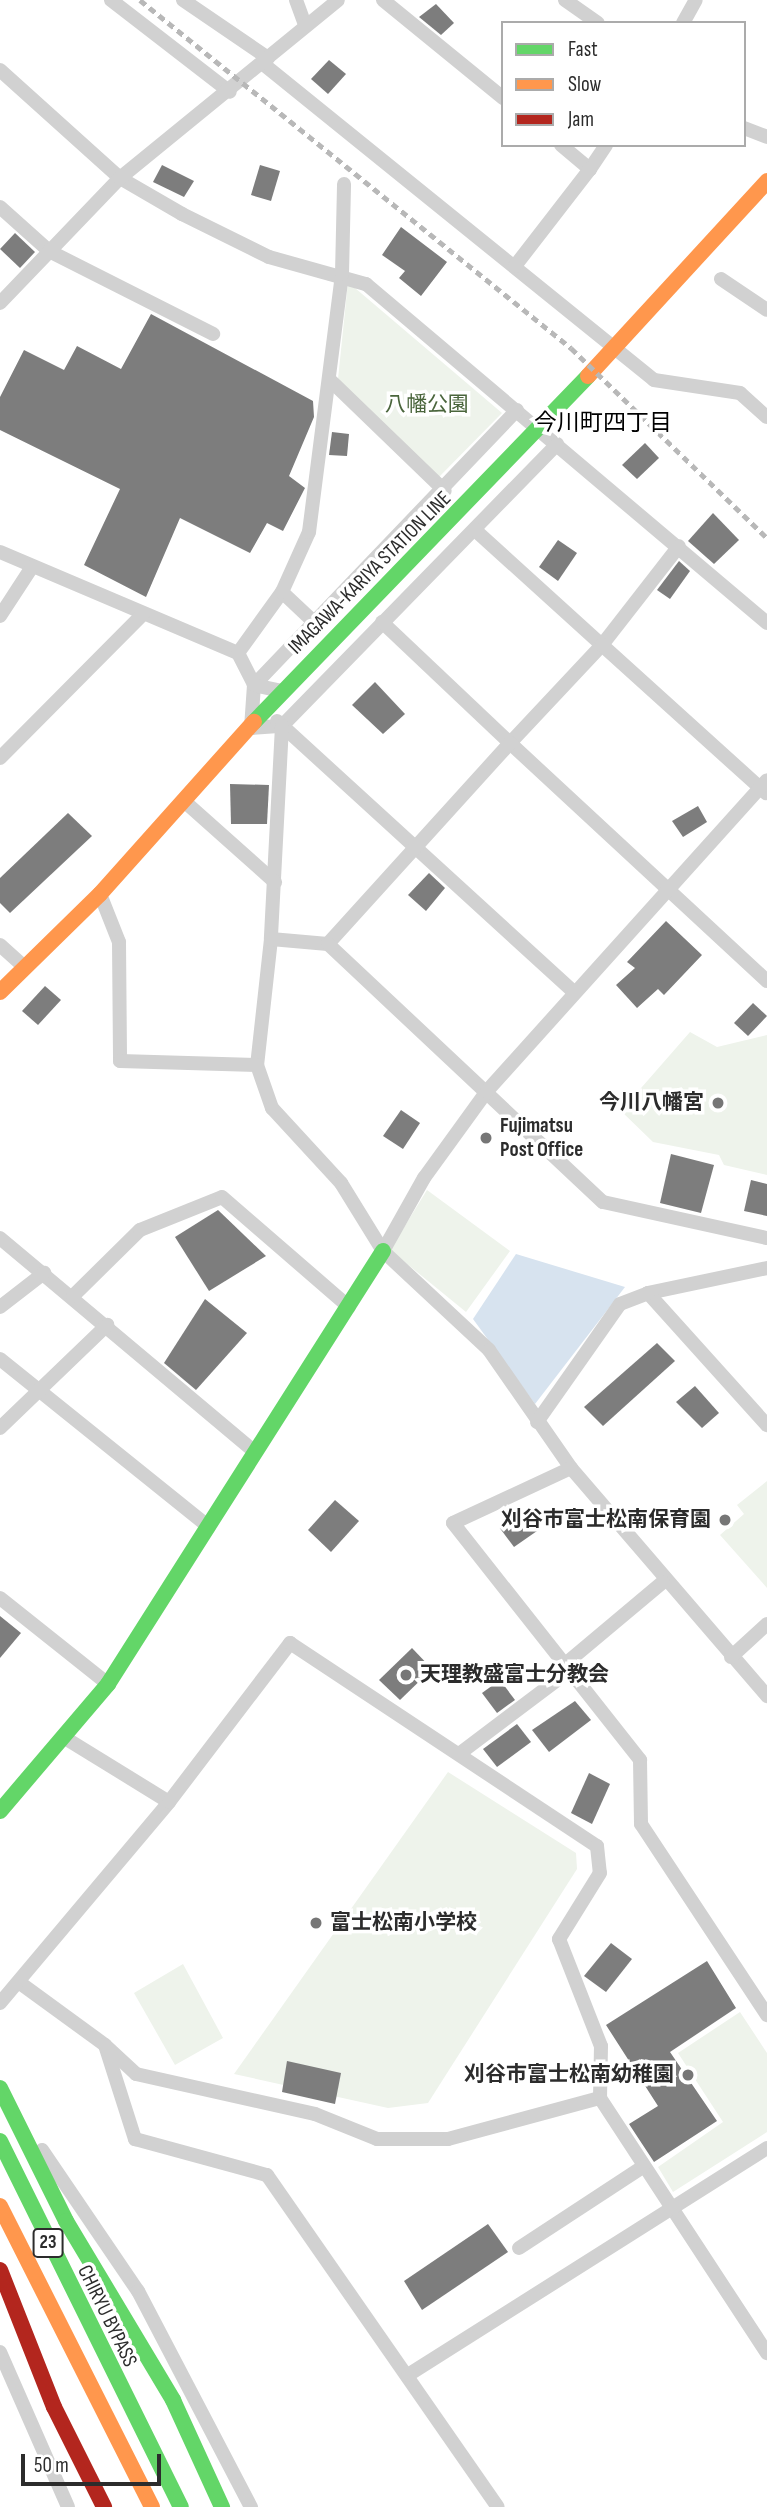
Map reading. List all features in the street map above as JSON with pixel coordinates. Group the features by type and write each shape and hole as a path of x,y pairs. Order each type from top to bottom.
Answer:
{"main road":[{"name":"IMAGAWA-KARIYA STATION LINE","path":"0,992 23,966 100,894 282,691 477,497 767,181"},
{"path":"3,1805 65,1738 108,1684 383,1251"},
{"path":"0,2088 66,2221 173,2400 222,2507"},
{"name":"CHIRYU BYPASS","path":"0,2141 96,2344 181,2507"},
{"name":"23","path":"0,2206 152,2507"},
{"path":"0,2270 54,2407 104,2507"}],"street":[{"path":"111,0 230,92"},
{"path":"183,0 265,60 654,380 740,393 767,417"},
{"path":"296,0 305,24"},
{"path":"0,303 120,178 230,92 305,24 338,0"},
{"path":"383,0 501,96"},
{"path":"565,0 595,21"},
{"path":"684,21 696,0"},
{"path":"0,69 120,178 269,257 342,274 366,284 767,622"},
{"path":"746,129 765,138"},
{"path":"563,147 590,169"},
{"path":"515,267 605,147"},
{"path":"238,653 282,592 309,532 331,381 342,274 344,184"},
{"path":"0,207 49,251 213,334"},
{"path":"720,279 767,310"},
{"path":"331,381 445,491"},
{"path":"254,685 445,491 517,410"},
{"path":"557,444 282,726 271,939 257,1065 272,1108 341,1183 383,1251 489,1350 571,1468 663,1582 767,1696"},
{"path":"383,1251 424,1178 487,1091 573,991 765,787 475,530"},
{"path":"328,944 509,743 602,645 679,546"},
{"path":"0,552 238,653 254,685 251,728 282,726"},
{"path":"0,616 32,567"},
{"path":"282,592 315,623"},
{"path":"0,758 143,614"},
{"path":"382,622 668,892 767,981"},
{"path":"254,685 282,691"},
{"path":"265,711 419,845 573,991"},
{"path":"184,801 275,882"},
{"path":"100,894 119,942 120,1060 257,1065"},
{"path":"271,939 328,944 603,1202 767,1238"},
{"path":"0,945 23,966"},
{"path":"73,1296 140,1230 222,1197 349,1307"},
{"path":"0,1238 73,1296 255,1452"},
{"path":"537,1422 620,1304 648,1293 767,1268"},
{"path":"0,1307 44,1273"},
{"path":"648,1293 767,1425"},
{"path":"0,1428 40,1394 107,1325"},
{"path":"0,1359 40,1394 209,1527"},
{"path":"571,1468 453,1523 640,1760 641,1824 767,2015"},
{"path":"459,1754 566,1668 663,1582"},
{"path":"0,1598 108,1684"},
{"path":"731,1657 767,1624"},
{"path":"0,2003 20,1983 169,1802 290,1643 597,1846 600,1873 559,1939 601,2046 600,2098 672,2213 767,2353"},
{"path":"65,1738 169,1802"},
{"path":"20,1983 105,2045 136,2074 315,2113 377,2139 448,2139 600,2098"},
{"path":"105,2045 135,2139 267,2175 408,2375 493,2505"},
{"path":"22,2129 117,2256 251,2507"},
{"path":"408,2375 672,2213 767,2148"},
{"path":"519,2248 643,2167"},
{"path":"0,2352 68,2507"}],"green space":[{"name":"八幡公園","path":"348,282 502,413 439,477 338,379"},
{"path":"690,1032 717,1047 767,1035 767,1175 724,1165 719,1155 653,1142 621,1111"},
{"path":"427,1190 510,1251 466,1312 390,1250"},
{"path":"767,1481 767,1588 720,1535 744,1514 737,1505"},
{"path":"448,1772 576,1853 577,1869 428,2103 388,2108 234,2074"},
{"path":"183,1964 223,2038 175,2065 134,1993"},
{"path":"740,2012 767,2053 767,2132 673,2192 658,2167 723,2122 678,2053"}],"shaded area":[{"path":"516,1254 625,1287 535,1404 473,1319"}],"building":[{"path":"436,4 454,23 441,35 419,17"},
{"path":"329,60 346,74 328,94 311,79"},
{"path":"162,165 194,181 184,197 153,182"},
{"path":"260,165 280,171 271,201 251,195"},
{"path":"401,227 447,262 421,296 399,278 405,271 382,255"},
{"path":"15,233 35,252 20,268 0,249"},
{"path":"151,314 313,401 314,417 289,476 305,488 283,531 267,523 250,553 180,518 146,597 84,565 120,489 0,430 0,397 24,350 64,370 77,346 121,369"},
{"path":"332,432 349,434 347,456 329,455"},
{"path":"645,443 659,458 637,479 622,465"},
{"path":"713,513 739,540 714,564 688,541"},
{"path":"558,540 577,553 558,581 539,567"},
{"path":"679,561 690,571 670,599 657,590"},
{"path":"375,682 405,714 383,734 352,705"},
{"path":"230,784 269,785 267,824 231,824"},
{"path":"698,806 707,822 683,837 672,821"},
{"path":"68,813 92,836 10,913 0,903 0,878"},
{"path":"429,873 445,888 426,911 408,895"},
{"path":"666,921 702,955 664,995 658,989 637,1008 616,985 635,968 627,962"},
{"path":"45,986 61,1000 38,1025 22,1011"},
{"path":"753,1003 767,1016 748,1036 734,1023"},
{"path":"401,1110 420,1123 403,1149 383,1136"},
{"path":"671,1154 714,1165 701,1213 660,1203"},
{"path":"751,1180 767,1184 767,1216 744,1211"},
{"path":"218,1210 266,1256 209,1291 175,1237"},
{"path":"205,1299 247,1333 196,1390 164,1363"},
{"path":"657,1343 675,1361 603,1426 584,1407"},
{"path":"695,1386 719,1413 702,1428 676,1402"},
{"path":"335,1500 359,1521 331,1552 308,1530"},
{"path":"521,1512 537,1531 514,1547 499,1527"},
{"path":"0,1616 21,1633 0,1658"},
{"name":"天理教盛富士分教会","path":"412,1648 432,1669 400,1700 379,1680"},
{"path":"500,1680 515,1700 497,1713 482,1693"},
{"path":"575,1701 591,1720 549,1752 532,1730"},
{"path":"517,1724 531,1742 497,1767 483,1749"},
{"path":"589,1773 610,1784 592,1824 571,1813"},
{"path":"611,1943 632,1959 606,1992 584,1976"},
{"name":"刈谷市富士松南幼稚園","path":"707,1961 736,2008 670,2052 717,2121 654,2162 629,2124 658,2106 606,2025"},
{"path":"287,2061 341,2073 335,2104 282,2092"},
{"path":"488,2224 508,2252 422,2310 404,2281"}],"railway":[{"path":"140,0 571,348 767,538"}],"traffic: fast":[{"path":"254,722 588,376"},
{"path":"0,1811 108,1684 383,1251"},
{"path":"0,2088 66,2221 173,2400 222,2507"},
{"path":"0,2141 181,2507"}],"traffic: slow":[{"path":"588,376 767,181"},
{"path":"0,992 100,894 254,722"},
{"path":"0,2206 152,2507"}],"traffic: jam":[{"path":"0,2270 54,2407 104,2507"}],"place":[{"name":"今川八幡宮","path":"718,1103"},
{"name":"Fujimatsu Post Office","path":"486,1138"},
{"name":"刈谷市富士松南保育園","path":"725,1520"},
{"name":"天理教盛富士分教会","path":"406,1675"},
{"name":"富士松南小学校","path":"316,1923"},
{"name":"刈谷市富士松南幼稚園","path":"688,2075"}],"district":[{"name":"今川町四丁目","path":"603,423"}]}
